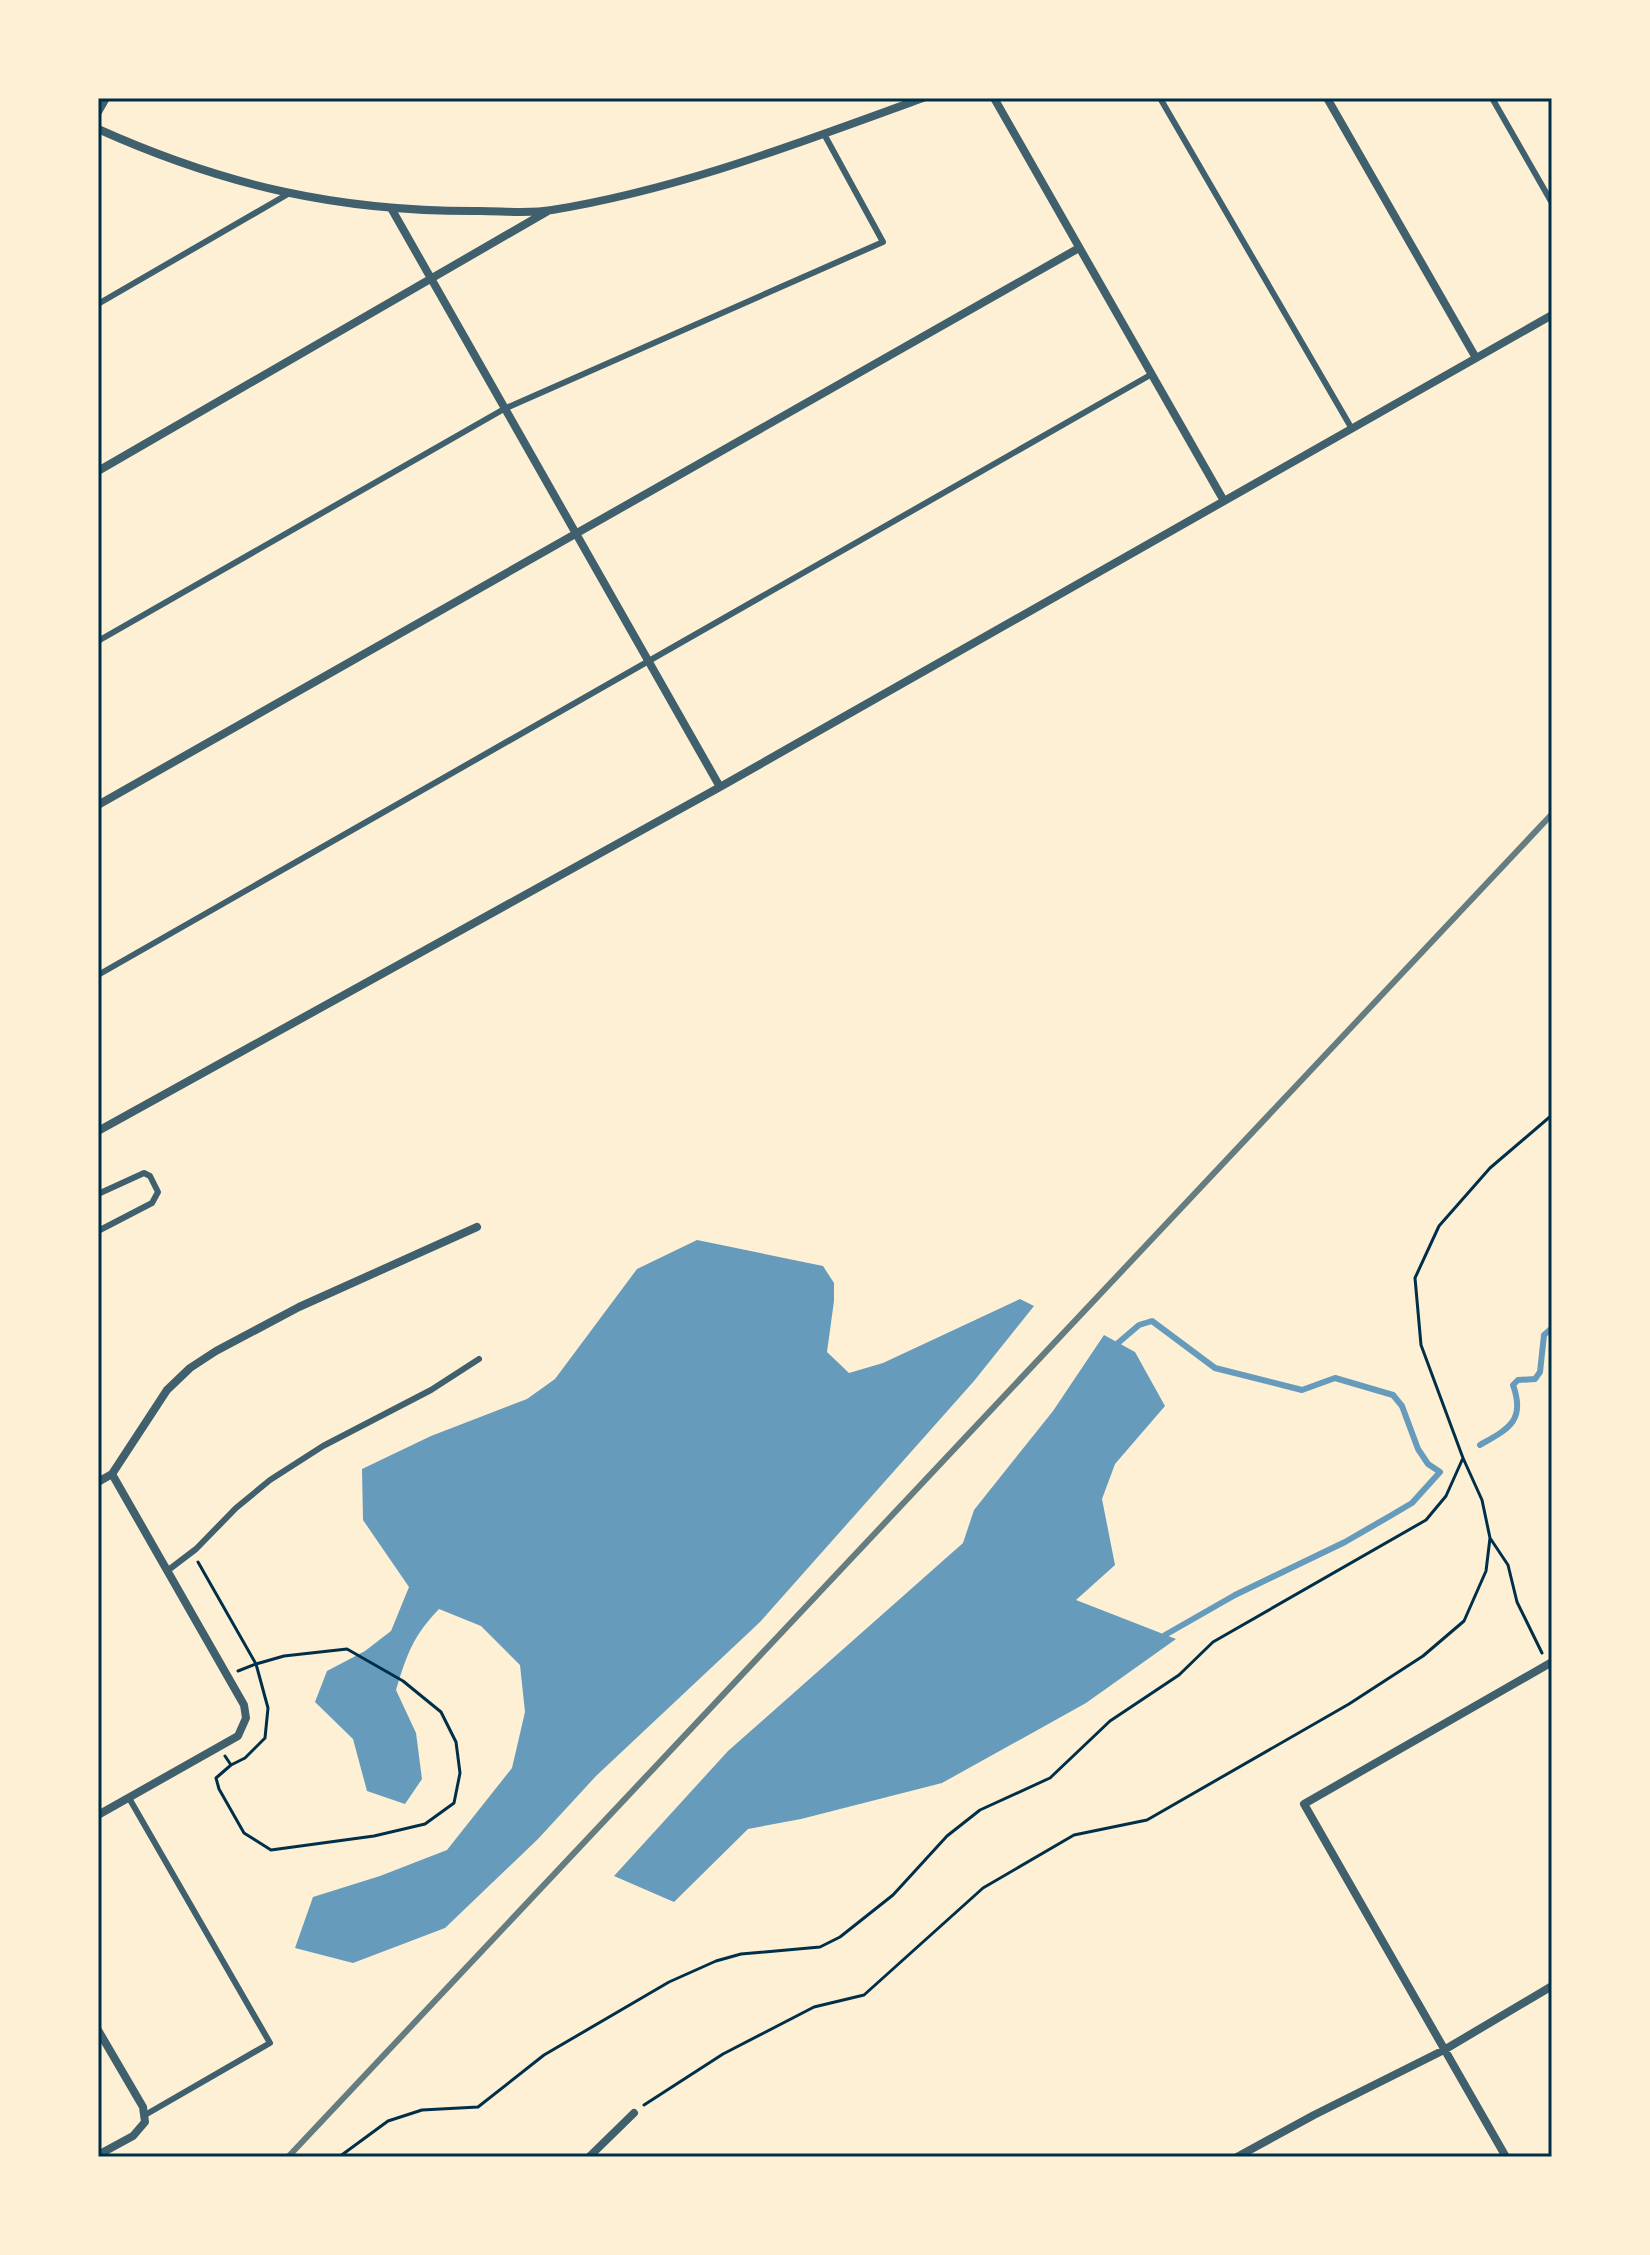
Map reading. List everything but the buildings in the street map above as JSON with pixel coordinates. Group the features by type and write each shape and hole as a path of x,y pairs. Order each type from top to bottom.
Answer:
{"street":[{"path":"98,112 106,98"},
{"path":"98,129 220,177 288,194 391,208 549,211 657,189 740,164 923,98"},
{"path":"994,98 1224,501"},
{"path":"1327,98 1476,358"},
{"path":"391,208 720,787"},
{"path":"98,471 549,211"},
{"path":"98,805 1079,248"},
{"path":"98,1131 720,787 1552,315"},
{"path":"98,1482 112,1474 160,1400 190,1368 287,1313 477,1227"},
{"path":"98,1815 238,1736 246,1718 244,1705 112,1474"},
{"path":"1506,2157 1304,1804 1550,1663"},
{"path":"1237,2157 1444,2050 1552,1986"},
{"path":"98,2030 143,2107 145,2119 133,2136 98,2155"},
{"path":"589,2157 634,2113"}],"lane":[{"path":"1160,98 1352,429"},
{"path":"1492,98 1552,203"},
{"path":"98,641 504,409 883,242 824,134"},
{"path":"98,304 288,194"},
{"path":"98,975 1152,374"},
{"path":"98,1194 144,1173 150,1176 158,1192 152,1203 98,1231"},
{"path":"167,1571 270,1480 323,1446 390,1412 479,1359"},
{"path":"129,1798 270,2043 145,2119"}],"path":[{"path":"634,2113 653,2096 723,2054 814,2007 864,1995 983,1888 1074,1835 1147,1820 1349,1704 1423,1656 1464,1621 1486,1571 1490,1538 1482,1500 1421,1345 1415,1278 1439,1226 1490,1168 1552,1115"},
{"path":"339,2157 388,2121 422,2110 478,2107 544,2055 669,1982 716,1961 741,1954 820,1947 840,1937 893,1895 947,1836 980,1810 1050,1778 1110,1721 1179,1675 1213,1642 1426,1520 1446,1496 1463,1458"},
{"path":"1490,1538 1508,1565 1517,1602 1550,1663"},
{"path":"192,1552 256,1664 268,1708 265,1738 245,1758 216,1778 244,1833 271,1850 374,1836 425,1824 454,1803 460,1773 456,1742 441,1712 403,1681 347,1649 284,1656 256,1664 227,1675"},
{"path":"219,1746 231,1765"}],"water":[{"path":"697,1240 823,1266 834,1283 827,1352 849,1373 883,1363 1020,1299 1034,1306 974,1381 760,1622 596,1776 538,1839 445,1928 353,1963 295,1948 313,1897 447,1850 512,1768 525,1712 520,1665 481,1626 439,1609 412,1646 396,1690 416,1733 422,1779 405,1804 367,1791 353,1739 315,1702 327,1671 365,1651 391,1631 409,1587 363,1520 362,1469 431,1436 527,1399 555,1379 637,1269"},
{"path":"1104,1335 1135,1352 1165,1406 1115,1464 1102,1499 1115,1565 1076,1600 1176,1639 1086,1703 942,1783 801,1819 748,1829 674,1902 614,1876 728,1751 963,1543 974,1510 1053,1411"}],"waterway":[{"path":"1118,1343 1139,1325 1152,1321 1215,1368 1302,1390 1335,1378 1393,1395 1402,1406 1418,1449 1428,1464 1440,1472 1412,1503 1345,1542 1235,1595 1165,1635"},
{"path":"1480,1445 1499,1434 1516,1416 1513,1385 1518,1380 1535,1379 1540,1372 1544,1335 1552,1328"}],"railway":[{"path":"288,2157 1552,814"}]}
